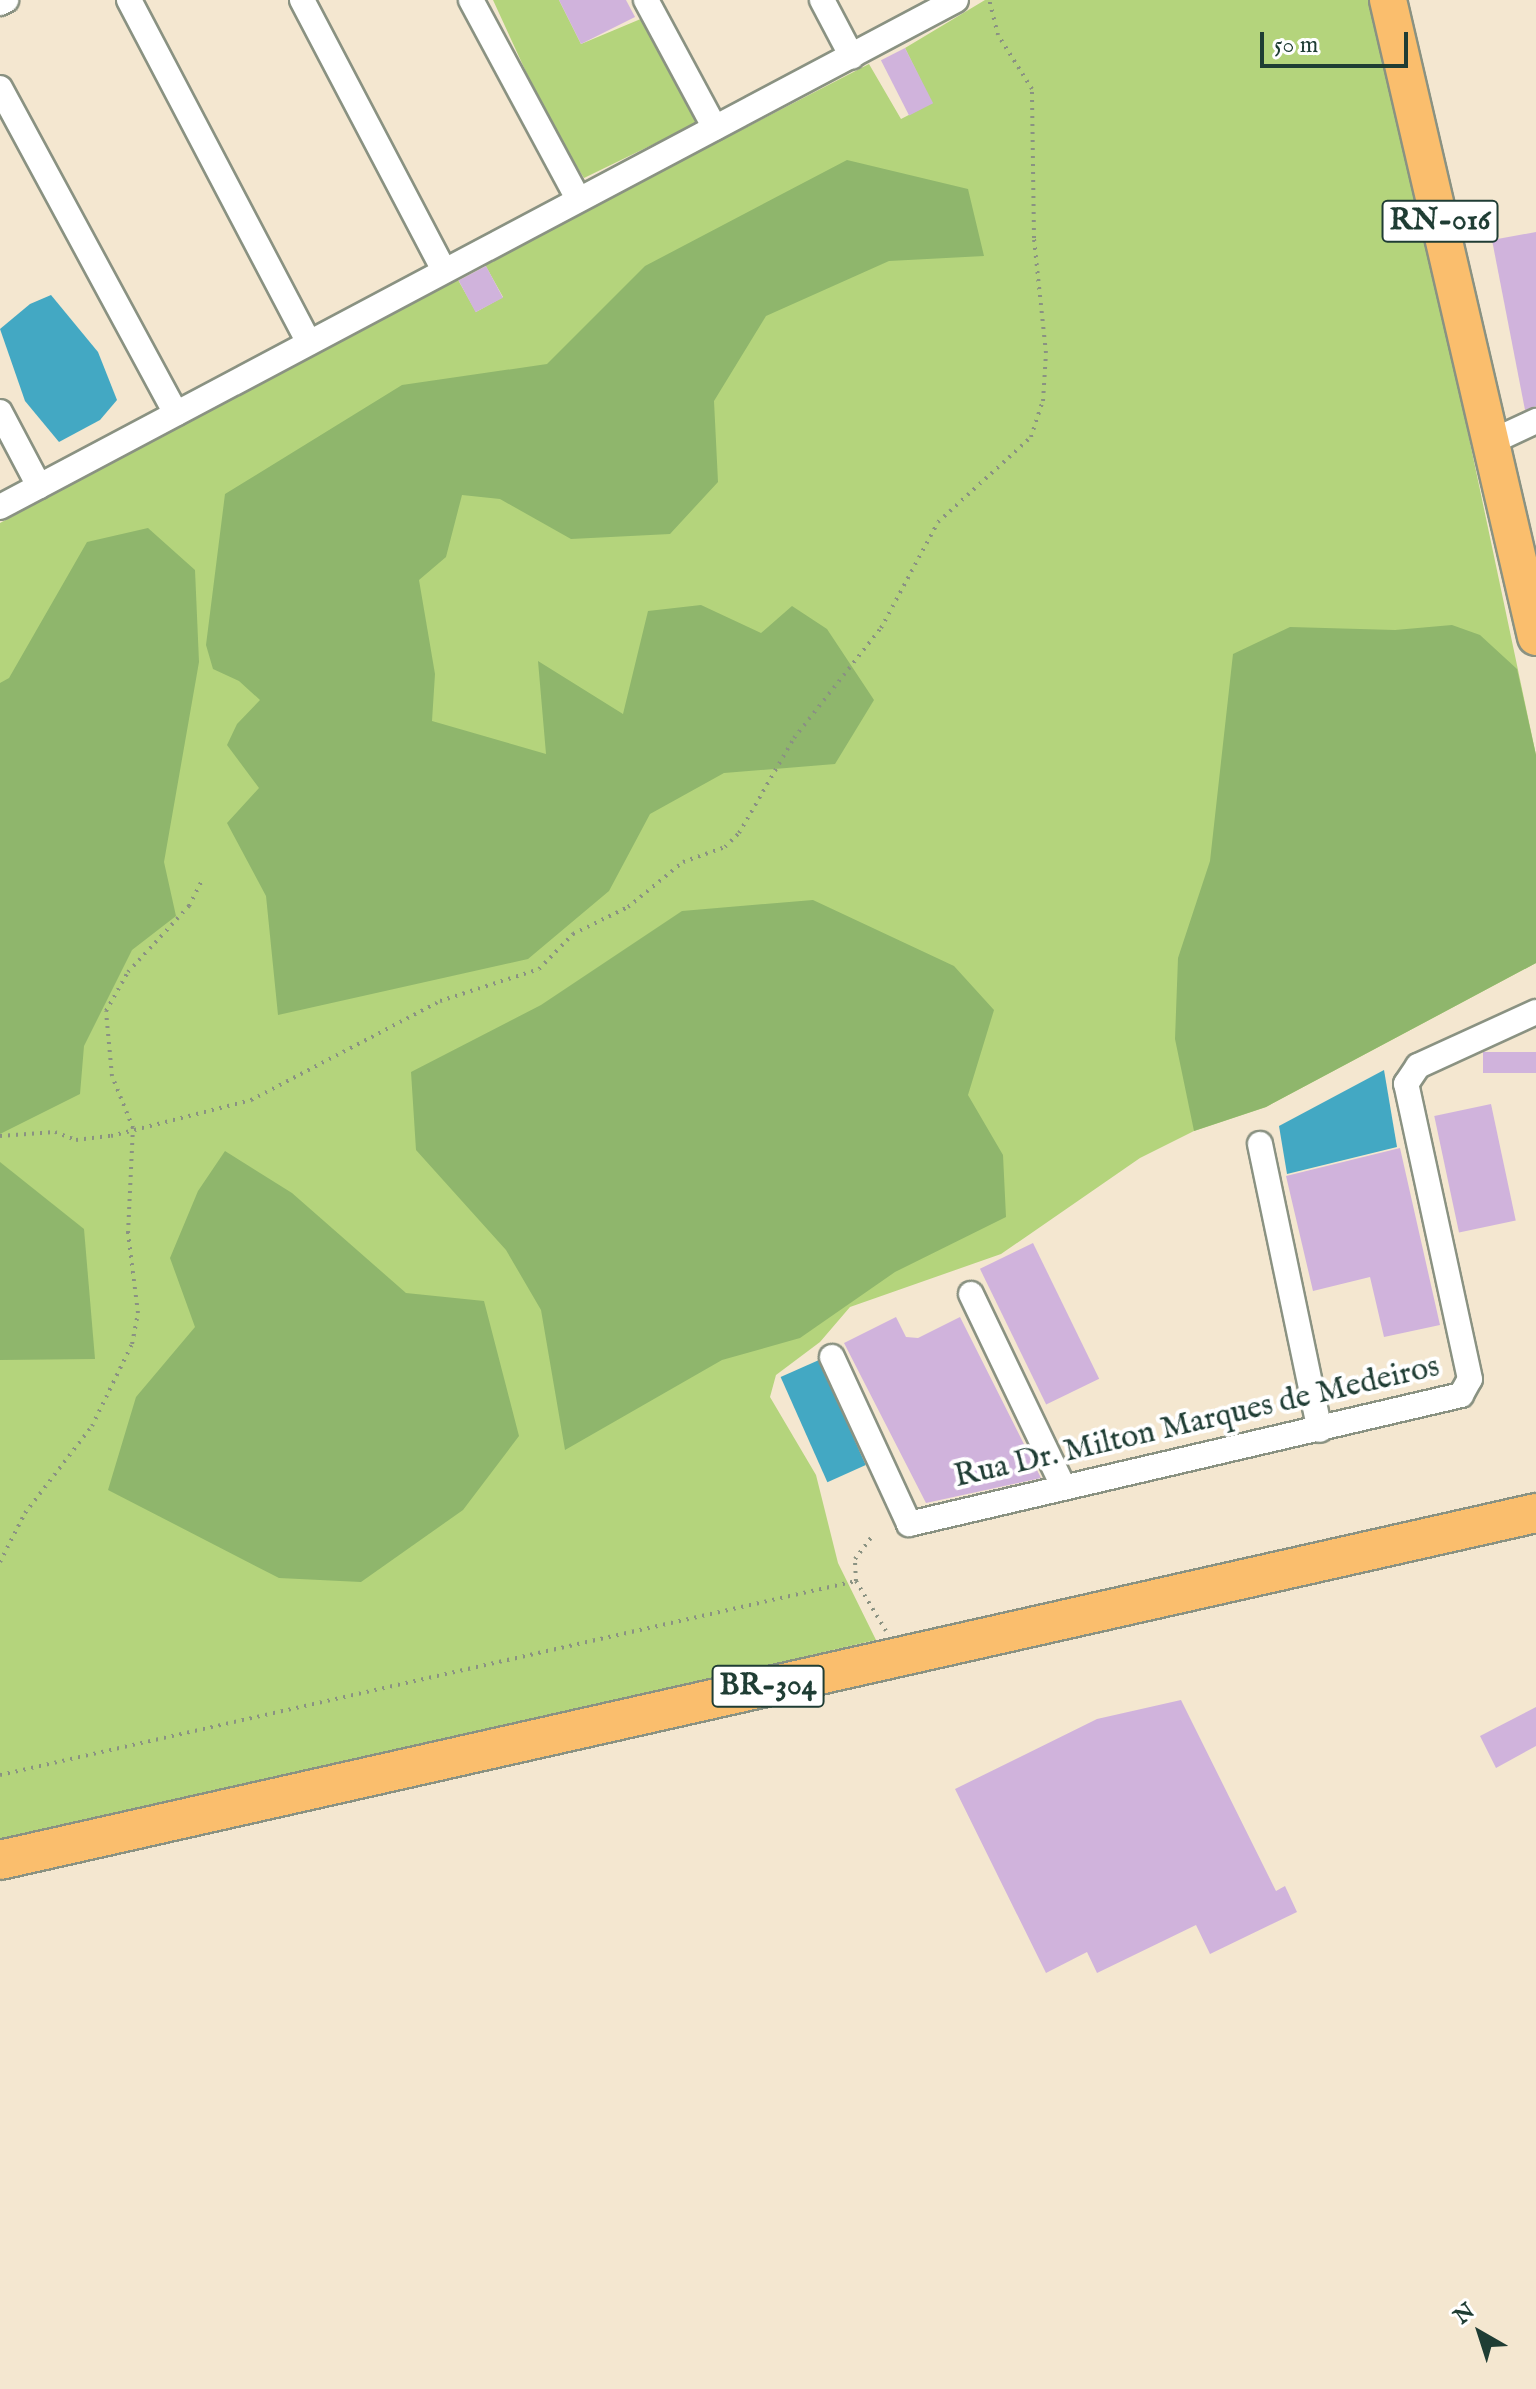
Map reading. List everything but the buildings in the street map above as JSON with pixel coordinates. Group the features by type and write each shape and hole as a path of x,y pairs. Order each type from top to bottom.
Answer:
{"highway":[{"name":"BR-304","path":"0,1860 1536,1513"}],"main road":[{"name":"RN-016","path":"1388,0 1536,637"}],"street":[{"path":"0,3 6,0"},
{"path":"129,0 309,343"},
{"path":"302,0 444,270"},
{"path":"471,0 578,199"},
{"path":"646,0 715,128"},
{"path":"822,0 852,57"},
{"path":"0,507 956,0"},
{"path":"0,88 176,414"},
{"path":"0,412 39,486"},
{"path":"1491,442 1536,421"},
{"name":"Rua Dr. Milton Marques de Medeiros","path":"832,1357 909,1524 1461,1395 1470,1386 1406,1084 1418,1066 1536,1012"},
{"path":"1260,1144 1320,1430"},
{"path":"971,1294 1063,1486"}],"path":[{"path":"0,1136 55,1132 76,1140 251,1100 440,1001 539,969 573,934 628,907 683,862 725,847 739,833 794,738 881,628 938,522 1031,437 1043,401 1046,353 1036,267 1032,89 998,35 989,0"},
{"path":"0,1562 25,1513 92,1426 132,1344 138,1313 128,1233 133,1128 112,1076 106,1011 128,972 189,906 202,880"},
{"path":"873,1535 855,1559 856,1581 879,1613 892,1645"},
{"path":"0,1775 856,1581"}],"green space":[{"path":"493,0 559,0 581,44 643,18 699,122 584,178 550,124"},
{"path":"985,0 1369,0 1404,130 1536,755 1536,963 1266,1107 1194,1131 1140,1158 1001,1254 850,1307 820,1342 776,1375 770,1397 816,1475 838,1563 876,1640 0,1843 0,523 457,278 476,312 503,297 484,263 869,64 901,119 932,103 905,48"},
{"path":"847,160 968,189 984,256 889,261 766,316 714,401 718,482 670,534 571,539 500,499 462,495 446,557 419,580 435,674 432,721 546,754 538,661 623,714 648,611 701,605 761,633 792,606 827,629 874,700 835,764 724,773 650,814 609,891 528,959 278,1015 266,896 227,823 259,788 227,745 237,724 260,700 239,681 213,669 206,645 225,494 402,385 547,364 645,266"},
{"path":"148,528 195,570 199,662 164,862 176,916 132,950 84,1046 80,1094 0,1134 0,683 9,678 87,542"},
{"path":"1452,625 1480,635 1517,669 1536,755 1536,963 1266,1107 1194,1131 1175,1039 1178,958 1210,861 1233,654 1290,627 1395,630"},
{"path":"813,900 954,966 994,1010 968,1095 1003,1155 1006,1217 895,1272 800,1338 722,1360 565,1450 541,1310 506,1250 416,1150 411,1072 541,1005 682,911"},
{"path":"225,1151 292,1193 406,1293 484,1301 519,1436 463,1510 361,1582 279,1578 108,1490 136,1397 195,1327 170,1258 198,1191"},
{"path":"0,1162 84,1229 95,1359 0,1360"}],"water":[{"path":"51,295 98,352 117,400 100,420 59,442 25,401 0,329 30,304"},
{"path":"1384,1070 1397,1147 1287,1174 1279,1126"},
{"path":"819,1360 866,1465 827,1482 781,1377"}]}
